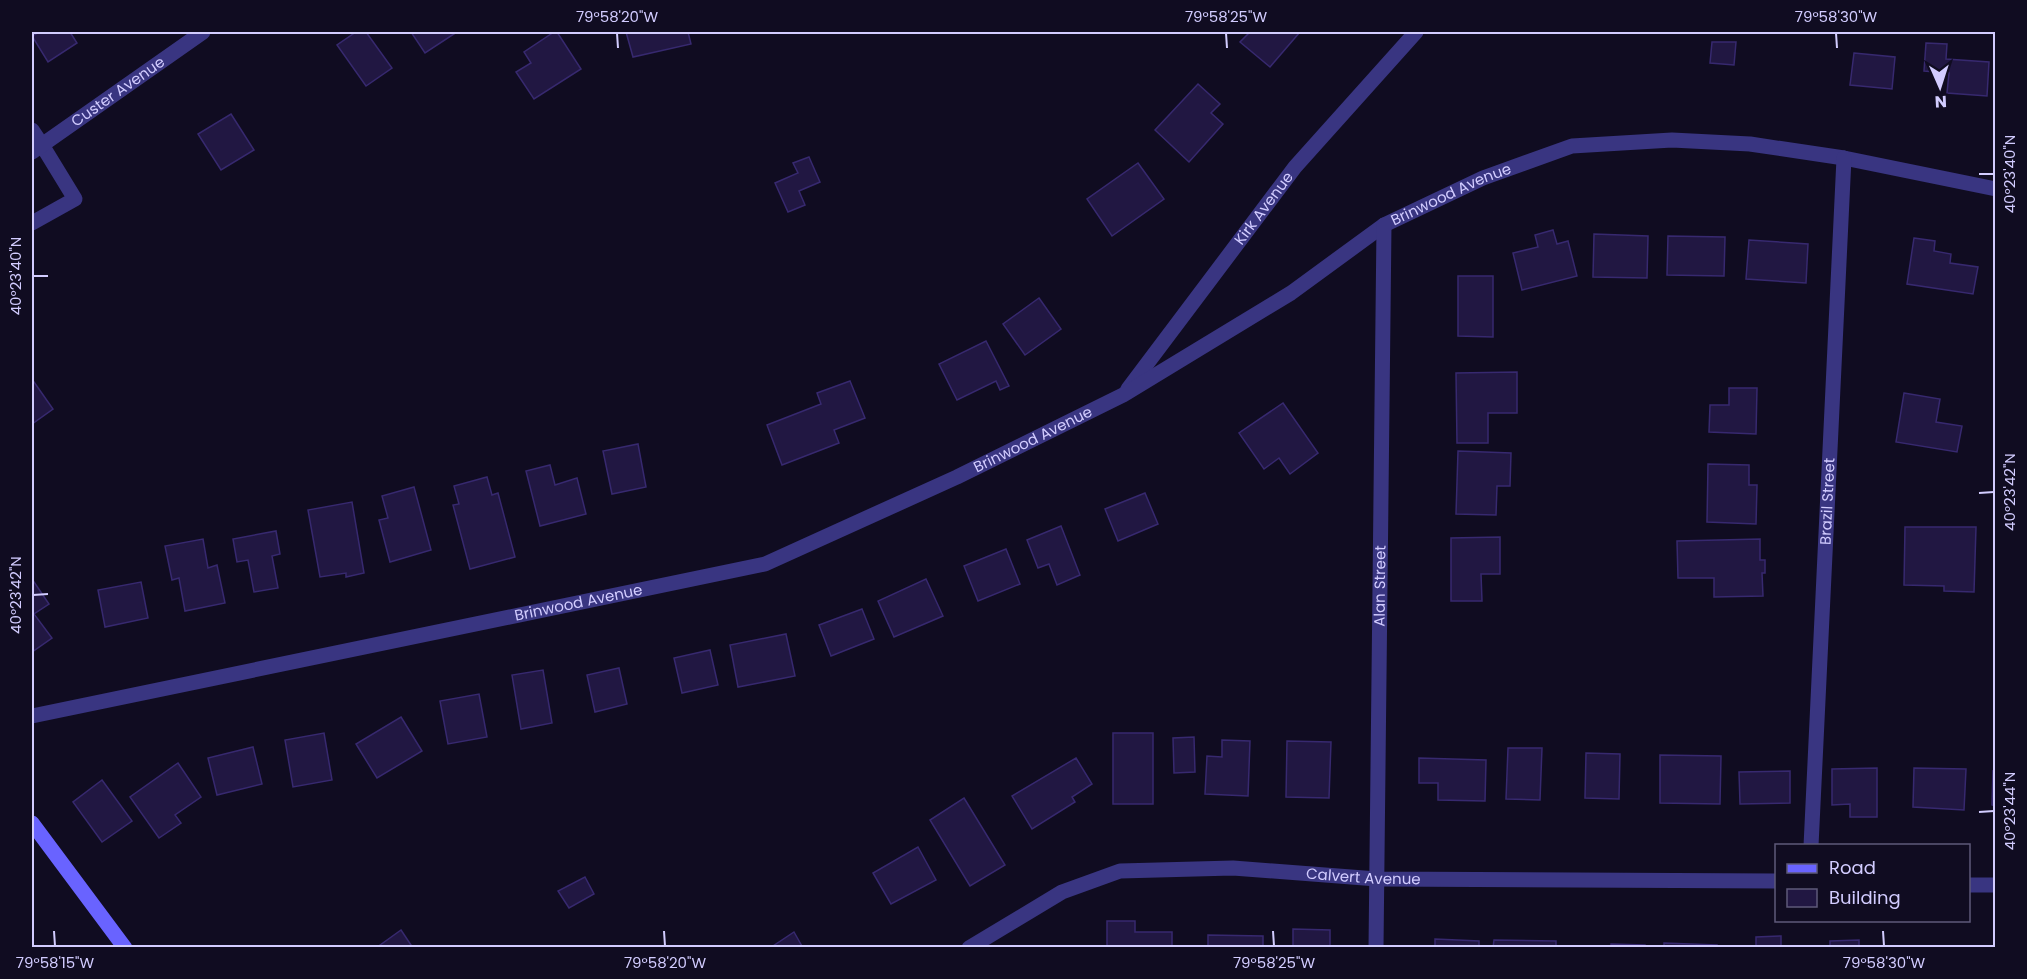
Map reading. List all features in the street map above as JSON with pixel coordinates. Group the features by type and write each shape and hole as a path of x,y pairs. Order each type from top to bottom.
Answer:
{"street":[{"name":"Custer Avenue","path":"37,148 203,32"},
{"name":"Kirk Avenue","path":"1123,395 1295,167 1416,32"},
{"path":"32,130 37,148 75,199 32,223"},
{"name":"Brinwood Avenue","path":"32,716 765,564 957,477 1123,395 1291,293 1384,225 1483,178 1572,146 1672,140 1749,144 1844,158 1995,189"},
{"name":"Brazil Street","path":"1811,844 1844,158"},
{"name":"Alan Street","path":"1376,948 1384,225"},
{"path":"32,823 125,948"},
{"name":"Calvert Avenue","path":"969,948 1062,892 1120,871 1233,868 1377,879 1775,881"},
{"path":"1970,885 1995,885"}],"building":[{"path":"39,32 70,32 77,43 48,62 32,36"},
{"path":"356,32 366,32 392,68 366,86 337,45"},
{"path":"411,32 457,32 425,53"},
{"path":"557,32 581,69 534,99 516,72 531,63 524,52"},
{"path":"626,32 688,32 691,44 633,57"},
{"path":"1250,32 1300,32 1270,67 1240,42"},
{"path":"1712,42 1736,42 1734,65 1710,63"},
{"path":"1926,43 1947,44 1946,59 1989,62 1987,96 1947,93 1949,73 1924,71"},
{"path":"1854,53 1895,57 1892,89 1850,85"},
{"path":"1198,84 1220,104 1211,113 1223,124 1189,162 1155,130"},
{"path":"231,114 254,150 221,170 198,134"},
{"path":"809,157 820,182 799,191 805,205 788,212 775,183 798,173 793,163"},
{"path":"1138,163 1164,199 1112,236 1087,199"},
{"path":"1553,230 1557,244 1568,241 1577,276 1522,290 1513,253 1538,247 1535,235"},
{"path":"1594,234 1648,236 1647,278 1593,277"},
{"path":"1668,236 1725,237 1724,276 1667,275"},
{"path":"1914,238 1935,241 1934,251 1951,254 1950,263 1978,267 1973,294 1907,284"},
{"path":"1749,240 1808,244 1806,283 1746,279"},
{"path":"1458,276 1493,276 1493,337 1458,336"},
{"path":"1039,298 1061,329 1025,355 1003,324"},
{"path":"986,341 1009,386 1000,390 996,381 957,400 939,364"},
{"path":"1517,372 1517,413 1488,413 1488,443 1457,443 1456,373"},
{"path":"850,381 865,418 834,430 839,443 782,465 767,425 821,404 817,393"},
{"path":"34,382 53,409 32,424 32,383"},
{"path":"1729,388 1757,388 1756,434 1709,432 1710,405 1729,405"},
{"path":"1904,393 1940,399 1936,422 1962,426 1957,452 1896,442"},
{"path":"1283,403 1318,453 1290,474 1279,458 1264,469 1239,433"},
{"path":"638,444 646,487 612,494 603,451"},
{"path":"1458,451 1511,453 1510,486 1497,486 1496,515 1456,514"},
{"path":"1708,464 1749,465 1749,485 1757,485 1756,524 1707,522"},
{"path":"550,465 555,485 577,478 586,514 540,526 526,471"},
{"path":"487,477 492,495 498,493 515,557 470,569 453,505 459,504 454,486"},
{"path":"414,487 431,550 390,562 379,520 388,518 382,496"},
{"path":"1145,493 1158,524 1118,541 1105,509"},
{"path":"352,502 364,573 346,577 346,573 320,577 308,510"},
{"path":"1061,526 1080,575 1057,585 1049,564 1038,568 1027,540"},
{"path":"1905,527 1976,527 1974,592 1944,591 1944,586 1904,585"},
{"path":"276,531 280,554 272,556 278,588 254,592 248,560 237,562 233,539"},
{"path":"1500,537 1500,574 1481,574 1482,601 1451,601 1451,538"},
{"path":"203,539 208,568 217,565 225,603 185,611 179,578 172,580 165,546"},
{"path":"1760,539 1760,560 1765,560 1765,573 1762,573 1763,596 1714,597 1714,578 1678,578 1677,541"},
{"path":"1006,549 1020,584 978,601 964,566"},
{"path":"32,579 49,604 34,614 52,638 32,652"},
{"path":"926,579 943,616 894,637 878,601"},
{"path":"141,582 148,618 105,627 98,590"},
{"path":"862,609 874,639 831,656 819,625"},
{"path":"786,634 795,676 738,687 730,645"},
{"path":"710,650 718,685 682,693 674,658"},
{"path":"619,668 627,704 595,712 587,675"},
{"path":"543,670 552,723 521,729 512,675"},
{"path":"479,694 487,737 448,744 440,701"},
{"path":"401,717 422,751 377,778 356,744"},
{"path":"324,733 332,780 293,787 285,740"},
{"path":"1113,733 1153,733 1153,804 1113,804"},
{"path":"1194,737 1195,772 1174,773 1173,738"},
{"path":"1222,740 1250,741 1248,796 1205,794 1207,756 1222,757"},
{"path":"1287,741 1331,742 1329,798 1286,797"},
{"path":"253,747 262,784 217,795 208,758"},
{"path":"1508,748 1542,748 1540,800 1506,799"},
{"path":"1586,753 1620,754 1619,799 1585,798"},
{"path":"1660,755 1721,756 1720,804 1660,803"},
{"path":"1076,758 1092,784 1072,797 1075,802 1032,829 1012,796"},
{"path":"1419,758 1486,760 1485,801 1438,800 1438,783 1419,783"},
{"path":"178,763 201,797 175,815 181,823 159,838 130,797"},
{"path":"1877,768 1877,817 1850,817 1850,804 1832,805 1832,769"},
{"path":"1914,768 1966,769 1964,810 1913,807"},
{"path":"1790,771 1790,803 1740,804 1739,772"},
{"path":"1993,771 1996,772 1996,806 1992,805"},
{"path":"102,780 132,821 102,842 73,802"},
{"path":"964,798 1005,865 970,886 930,820"},
{"path":"918,847 936,880 891,904 873,873"},
{"path":"585,877 594,894 569,908 558,891"},
{"path":"1107,921 1135,921 1135,932 1172,932 1172,948 1107,948"},
{"path":"1293,929 1330,930 1330,948 1293,948"},
{"path":"401,930 413,948 376,948"},
{"path":"794,932 803,948 770,948"},
{"path":"1208,935 1263,936 1263,948 1208,948"},
{"path":"1781,936 1781,948 1756,948 1756,937"},
{"path":"1435,939 1479,941 1479,948 1435,948"},
{"path":"1494,940 1556,941 1556,948 1493,948"},
{"path":"1859,940 1859,948 1830,948 1830,941"},
{"path":"1664,943 1717,945 1717,948 1664,948"},
{"path":"1611,944 1645,945 1645,948 1611,948"}]}
